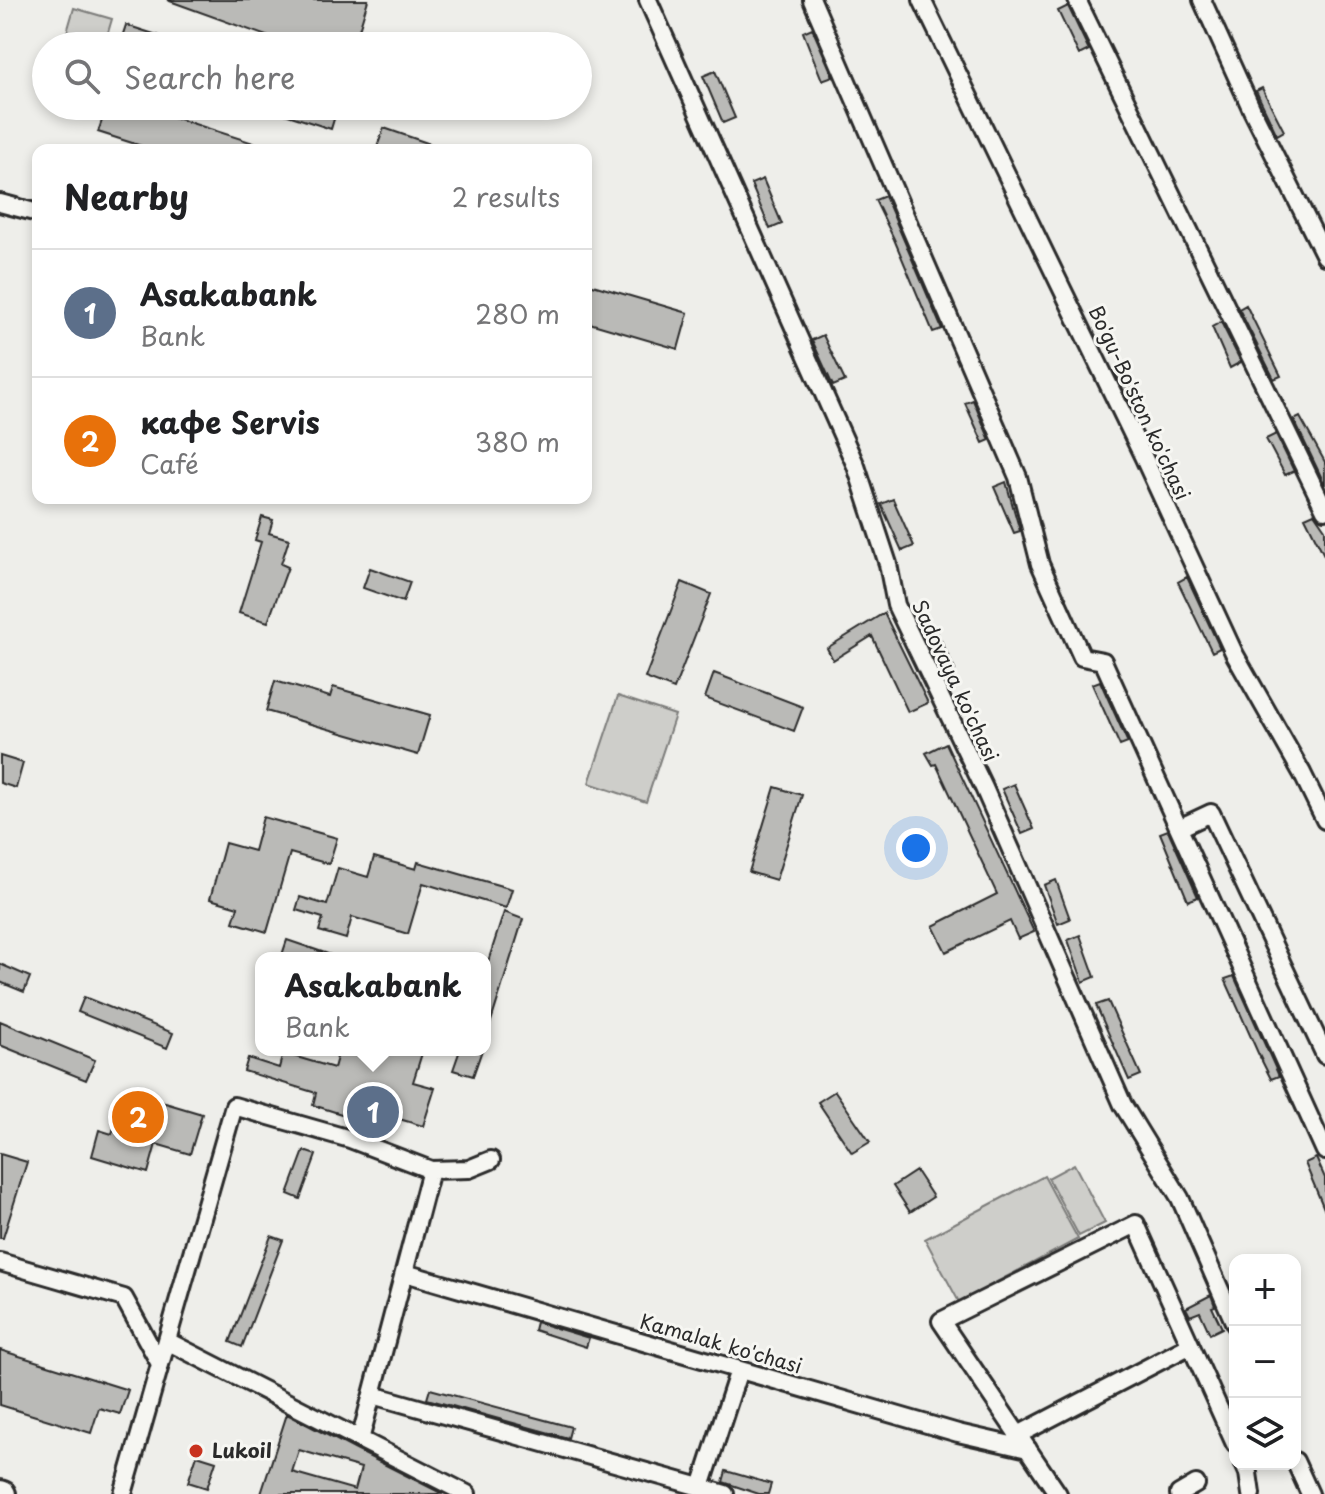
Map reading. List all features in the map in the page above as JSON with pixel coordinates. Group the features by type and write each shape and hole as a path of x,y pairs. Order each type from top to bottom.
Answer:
{"street":[{"name":"Sadovaya ko'chasi","path":"648,0 856,466 888,564 896,605 984,788 1123,1105 1180,1198 1229,1310"},
{"path":"812,0 1018,477 1040,564 1082,657 1103,661 1325,1151"},
{"name":"Bo'gu-Bo'ston ko'chasi","path":"922,0 1143,456 1235,655 1325,820"},
{"path":"1077,0 1325,510"},
{"path":"1202,0 1252,110 1325,256"},
{"path":"0,203 32,211"},
{"path":"1179,828 1211,813 1325,1055"},
{"path":"123,1494 234,1106 350,1139 431,1170 469,1169 491,1160"},
{"path":"360,1440 431,1170"},
{"path":"1058,1494 941,1321 1136,1224 1229,1431"},
{"path":"0,1262 124,1298 160,1364"},
{"name":"Kamalak ko'chasi","path":"405,1273 958,1433 1028,1449"},
{"path":"167,1341 467,1494"},
{"path":"1018,1435 1189,1346"},
{"path":"701,1487 739,1370"},
{"path":"373,1395 725,1494"},
{"path":"1247,1470 1251,1494"},
{"path":"1299,1470 1310,1494"},
{"path":"1179,1494 1196,1484"}],"shaded area":[{"path":"74,8 112,19 108,32 67,32"},
{"path":"618,696 675,715 646,802 589,783"},
{"path":"1074,1164 1105,1223 1079,1236 1048,1178"},
{"path":"1044,1176 1078,1239 959,1302 925,1239"}],"building":[{"path":"167,0 368,0 358,32 255,32"},
{"path":"1068,6 1089,50 1079,55 1058,11"},
{"path":"126,25 148,32 124,32"},
{"path":"812,28 833,76 822,80 803,32"},
{"path":"715,71 735,118 723,123 703,76"},
{"path":"1262,88 1284,131 1277,135 1256,91"},
{"path":"102,120 182,120 257,144 135,144 98,132"},
{"path":"303,120 334,120 331,129"},
{"path":"384,128 430,144 378,144"},
{"path":"763,179 782,224 770,229 751,184"},
{"path":"885,196 942,329 933,332 875,200"},
{"path":"592,285 688,313 678,349 592,324"},
{"path":"1246,305 1281,376 1274,379 1239,309"},
{"path":"1221,322 1241,362 1230,368 1212,327"},
{"path":"823,335 845,381 833,386 812,340"},
{"path":"1123,367 1141,405 1133,409 1114,371"},
{"path":"973,400 990,440 983,443 965,403"},
{"path":"1300,417 1325,462 1325,485 1294,420"},
{"path":"1276,434 1294,471 1285,475 1266,439"},
{"path":"1006,482 1020,531 1014,533 994,487"},
{"path":"893,499 914,546 902,551 881,504"},
{"path":"1314,513 1325,529 1325,557 1305,517"},
{"path":"262,517 273,520 269,533 289,539 281,564 288,567 268,622 239,613 261,542 255,540"},
{"path":"370,568 410,582 403,602 363,588"},
{"path":"1187,577 1220,648 1212,652 1178,582"},
{"path":"682,582 711,594 674,689 645,678"},
{"path":"884,613 928,703 908,712 872,636 833,660 827,648"},
{"path":"936,630 955,670 943,675 924,634"},
{"path":"714,673 803,707 794,731 705,698"},
{"path":"275,681 330,697 333,687 430,715 418,755 266,711"},
{"path":"1100,681 1128,743 1120,746 1092,684"},
{"path":"946,743 1034,932 1018,939 1010,921 946,952 933,926 997,894 936,764 933,765 926,753"},
{"path":"0,756 23,763 16,788 0,783"},
{"path":"1014,784 1034,829 1022,834 1002,789"},
{"path":"775,787 802,795 776,880 749,872"},
{"path":"263,817 337,838 329,864 290,853 267,932 233,922 238,907 210,899 225,843 254,851"},
{"path":"1168,830 1198,897 1188,901 1160,833"},
{"path":"374,857 416,869 418,862 512,889 506,908 423,883 408,934 352,917 346,939 319,931 323,918 296,910 300,897 327,905 338,868 368,877"},
{"path":"1056,880 1070,919 1058,924 1044,885"},
{"path":"504,912 523,919 491,1021 491,952"},
{"path":"1080,935 1095,977 1083,982 1068,940"},
{"path":"287,940 322,952 283,952"},
{"path":"0,964 30,977 24,992 0,982"},
{"path":"1234,976 1279,1076 1271,1079 1258,1053 1225,979"},
{"path":"84,997 173,1033 167,1048 78,1012"},
{"path":"1108,1001 1141,1075 1129,1080 1096,1005"},
{"path":"0,1021 95,1060 86,1080 0,1045"},
{"path":"282,1056 293,1056 334,1068 337,1056 421,1056 413,1082 435,1088 423,1126 382,1114 379,1126 313,1105 316,1093 244,1071 248,1058 279,1068"},
{"path":"458,1056 480,1056 473,1076 453,1070"},
{"path":"125,1091 202,1114 190,1154 156,1144 148,1173 92,1156 99,1130 112,1134"},
{"path":"835,1091 870,1142 852,1153 818,1102"},
{"path":"304,1151 316,1155 300,1199 288,1194"},
{"path":"0,1154 27,1162 3,1238 0,1238"},
{"path":"1316,1158 1325,1178 1325,1211 1305,1163"},
{"path":"916,1171 933,1197 910,1212 893,1186"},
{"path":"271,1236 283,1240 242,1347 230,1342"},
{"path":"1211,1295 1215,1306 1212,1307 1222,1328 1210,1334 1200,1312 1190,1316 1186,1308"},
{"path":"536,1322 589,1338 586,1347 534,1330"},
{"path":"0,1350 128,1390 120,1414 99,1408 91,1433 0,1405"},
{"path":"430,1389 571,1427 568,1438 427,1399"},
{"path":"287,1414 443,1494 261,1494","holes":["299,1450 361,1468 355,1490 292,1472"]},
{"path":"197,1455 216,1461 207,1488 188,1482"},
{"path":"726,1471 771,1484 768,1494 723,1482"}],"place":[{"name":"Asakabank","path":"373,1112"},
{"name":"кафе Servis","path":"138,1117"},
{"name":"Lukoil","path":"196,1451"}]}
